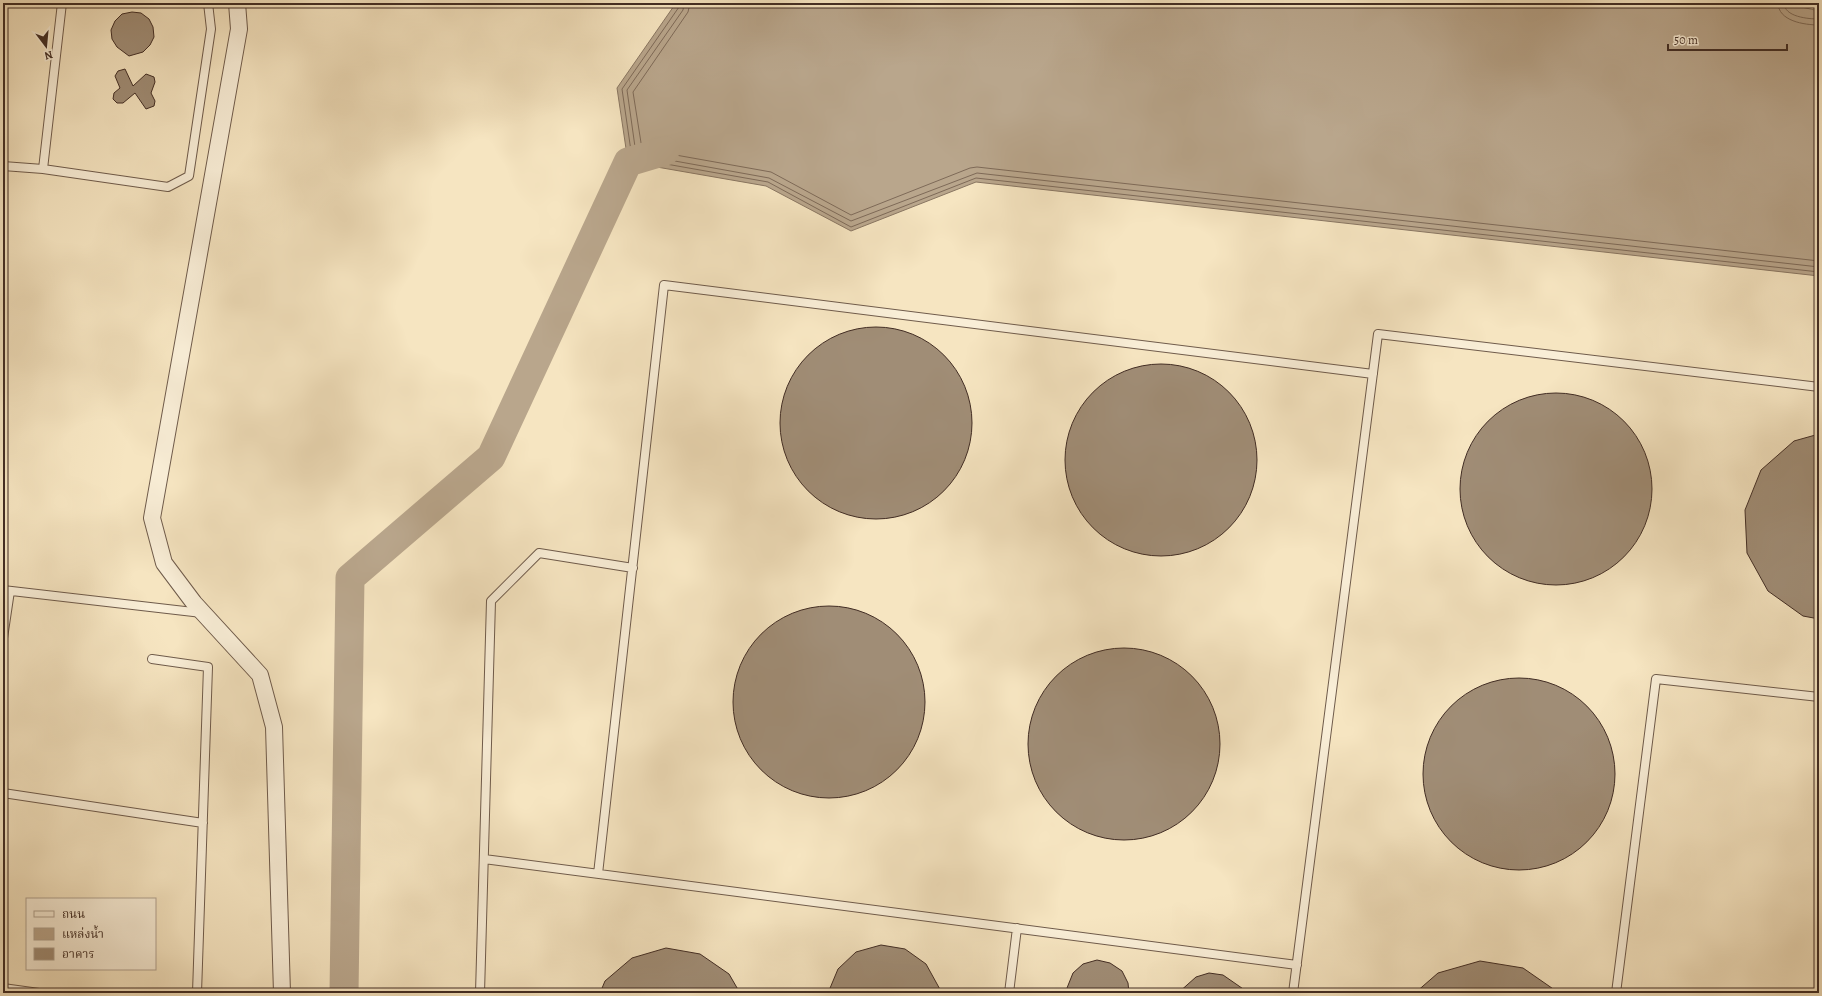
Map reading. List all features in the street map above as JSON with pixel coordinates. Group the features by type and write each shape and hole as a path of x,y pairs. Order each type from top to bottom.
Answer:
{"street":[{"path":"237,3 239,29 152,518 164,563 203,613 260,674 274,727 282,993"}],"lane":[{"path":"43,170 62,3"},
{"path":"3,166 43,170 168,188 189,176 211,29 208,3"},
{"path":"598,874 664,285 1373,374"},
{"path":"1293,993 1378,334 1819,387"},
{"path":"480,993 491,600 539,553 633,568"},
{"path":"3,638 6,590 203,613"},
{"path":"152,659 208,667 197,993"},
{"path":"1616,993 1656,678 1819,697"},
{"path":"3,793 203,823"},
{"path":"484,859 1297,965"},
{"path":"1008,993 1017,928"},
{"path":"3,988 39,993"}],"water":[{"path":"676,3 1784,3 1819,11 1819,276 976,182 851,231 766,186 628,162 617,88"}],"building":[{"path":"132,12 141,13 149,19 153,27 154,37 150,45 143,52 129,56 117,47 112,39 111,30 115,21 122,14"},
{"path":"125,69 133,86 146,74 154,77 155,82 151,93 155,101 154,106 146,109 135,93 123,103 117,103 113,99 114,93 120,88 115,76 118,71"},
{"path":"876,327 895,329 913,334 929,343 944,355 956,370 965,386 970,404 972,423 970,442 965,460 956,476 944,491 929,503 913,512 895,517 876,519 857,517 839,512 823,503 808,491 796,476 787,460 782,442 780,423 782,404 787,386 796,370 808,355 823,343 839,334 857,329"},
{"path":"1161,364 1189,368 1214,380 1229,392 1241,407 1253,432 1257,460 1253,488 1241,513 1229,528 1214,540 1189,552 1161,556 1133,552 1108,540 1093,528 1081,513 1069,488 1065,460 1069,432 1081,407 1093,392 1108,380 1133,368"},
{"path":"1556,393 1584,397 1609,409 1624,421 1636,436 1648,461 1652,489 1648,517 1636,542 1624,557 1609,569 1584,581 1556,585 1528,581 1503,569 1488,557 1476,542 1464,517 1460,489 1464,461 1476,436 1488,421 1503,409 1528,397"},
{"path":"1819,434 1819,619 1803,616 1768,591 1747,553 1745,510 1761,470 1794,441"},
{"path":"829,606 857,610 882,622 897,634 909,649 921,674 925,702 921,730 909,755 897,770 882,782 857,794 829,798 801,794 776,782 761,770 749,755 737,730 733,702 737,674 749,649 761,634 776,622 801,610"},
{"path":"1124,648 1152,652 1177,664 1192,676 1204,691 1216,716 1220,744 1216,772 1204,797 1192,812 1177,824 1152,836 1124,840 1096,836 1071,824 1056,812 1044,797 1032,772 1028,744 1032,716 1044,691 1056,676 1071,664 1096,652"},
{"path":"1519,678 1547,682 1572,694 1587,706 1599,721 1611,746 1615,774 1611,802 1599,827 1587,842 1572,854 1547,866 1519,870 1491,866 1466,854 1451,842 1439,827 1427,802 1423,774 1427,746 1439,721 1451,706 1466,694 1491,682"},
{"path":"881,945 905,949 926,964 942,993 828,993 838,969 856,952"},
{"path":"666,948 700,954 729,974 740,993 600,993 605,981 632,958"},
{"path":"1097,960 1110,963 1122,971 1128,983 1129,993 1065,993 1073,973 1083,964"},
{"path":"1480,961 1523,968 1559,993 1415,993 1438,973"},
{"path":"1209,973 1223,975 1249,993 1178,993 1196,977"}],"waterway":[{"path":"344,993 350,578 491,457 628,162 665,151"}]}
